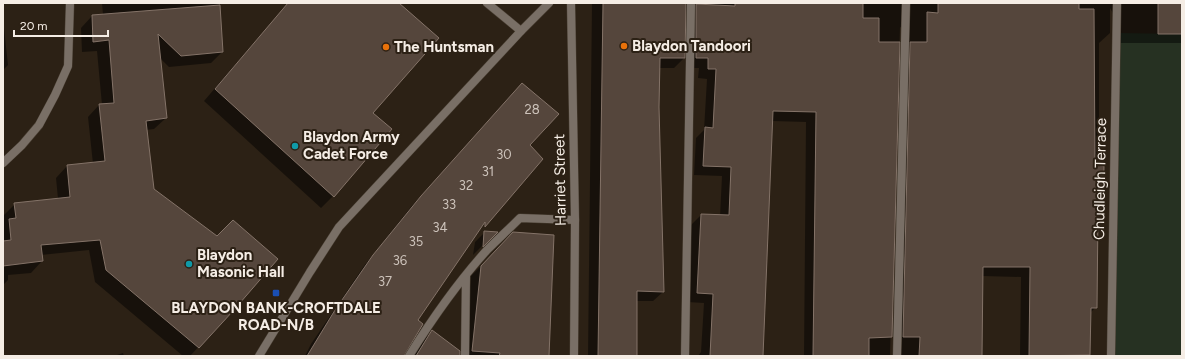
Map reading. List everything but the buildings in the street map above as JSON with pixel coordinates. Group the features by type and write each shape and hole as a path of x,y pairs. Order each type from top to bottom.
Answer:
{"street":[{"path":"3,164 39,125 68,66 70,3"},
{"path":"487,3 521,31"},
{"path":"259,356 339,227 521,31 549,3"},
{"name":"Harriet Street","path":"571,3 575,220 574,356"},
{"path":"685,356 691,3"},
{"path":"896,356 906,3"},
{"name":"Chudleigh Terrace","path":"1111,356 1117,3"},
{"path":"409,356 422,335 466,276 487,250 520,218 575,220"},
{"path":"465,356 466,276"}],"green space":[{"path":"1117,33 1182,34 1182,356 1111,356"}],"place":[{"name":"Blaydon Tandoori","path":"624,46"},
{"name":"The Huntsman","path":"386,47"},
{"name":"Blaydon Army Cadet Force","path":"295,146"},
{"name":"Blaydon Masonic Hall","path":"189,264"},
{"name":"BLAYDON BANK-CROFTDALE ROAD-N/B","path":"276,293"}]}
